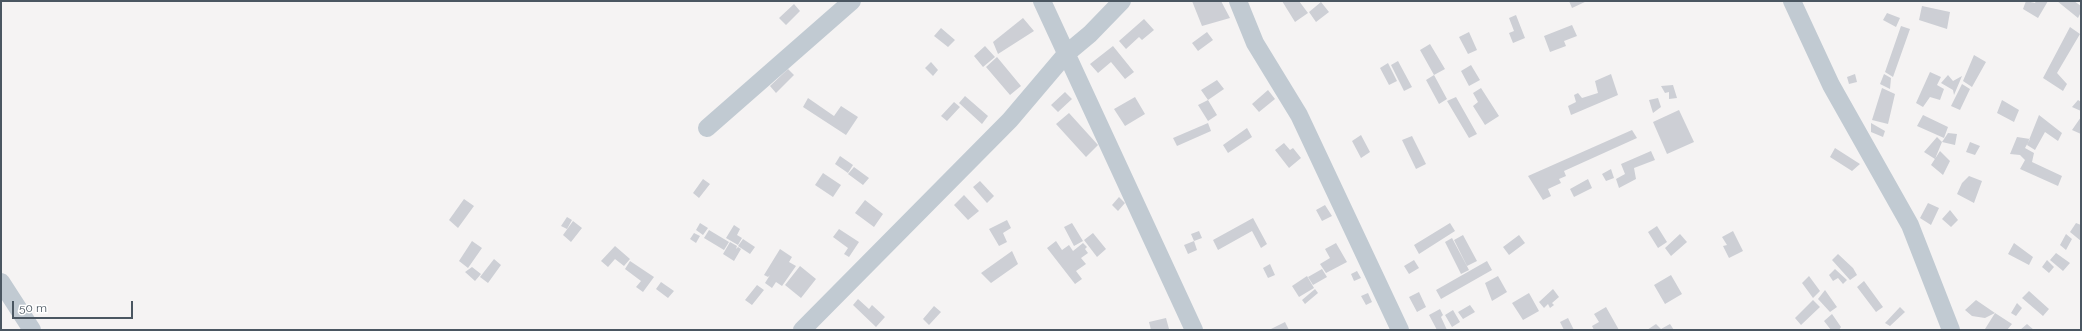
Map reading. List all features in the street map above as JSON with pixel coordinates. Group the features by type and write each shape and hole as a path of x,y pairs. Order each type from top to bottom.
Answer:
{"street":[{"path":"707,128 852,1"},
{"path":"1042,1 1194,330"},
{"path":"802,330 1010,120 1066,54 1090,34 1122,1"},
{"path":"1238,1 1255,43 1299,115 1400,330"},
{"path":"1792,1 1832,85 1910,225 1950,330"},
{"path":"1,282 32,330"}],"building":[{"path":"1192,1 1221,1 1230,18 1202,26"},
{"path":"1282,1 1299,1 1308,13 1295,22"},
{"path":"1569,1 1587,1 1572,8"},
{"path":"2026,1 2035,3 2036,1 2048,1 2038,18 2023,9"},
{"path":"2057,1 2074,1 2081,6 2081,12 2078,18"},
{"path":"1321,2 1329,12 1316,22 1309,12"},
{"path":"794,4 800,11 786,25 779,18"},
{"path":"1922,6 1950,12 1947,29 1919,20"},
{"path":"1887,13 1900,18 1896,27 1883,20"},
{"path":"1516,15 1525,38 1513,43 1509,33 1514,31 1509,18"},
{"path":"1023,18 1034,31 998,54 993,42"},
{"path":"1144,19 1154,30 1142,40 1139,37 1126,49 1119,41"},
{"path":"1572,25 1577,36 1564,41 1566,46 1550,52 1544,36"},
{"path":"1901,26 1910,29 1893,77 1885,72"},
{"path":"2070,27 2080,34 2057,73 2067,84 2063,91 2043,78"},
{"path":"941,28 955,40 948,47 934,36"},
{"path":"1207,32 1213,40 1198,51 1192,43"},
{"path":"1469,32 1477,50 1468,54 1459,37"},
{"path":"1430,44 1445,69 1434,75 1420,50"},
{"path":"985,46 995,57 983,67 974,56"},
{"path":"1113,46 1134,72 1125,79 1111,62 1098,73 1090,64"},
{"path":"1974,55 1986,62 1972,87 1963,81"},
{"path":"997,57 1021,86 1010,95 986,67"},
{"path":"1398,61 1412,87 1404,91 1391,65"},
{"path":"931,62 938,70 933,76 925,68"},
{"path":"1388,63 1397,81 1389,85 1380,68"},
{"path":"1471,65 1480,80 1469,86 1461,71"},
{"path":"788,69 794,75 776,93 770,86"},
{"path":"1930,72 1941,77 1937,85 1944,89 1940,100 1930,97 1923,107 1916,103"},
{"path":"1611,74 1618,95 1571,115 1568,106 1576,102 1574,95 1578,93 1582,98 1598,93 1595,81"},
{"path":"1855,74 1857,82 1849,84 1847,77"},
{"path":"1884,74 1891,78 1890,89 1880,84"},
{"path":"1434,75 1447,99 1439,104 1426,80"},
{"path":"1948,75 1953,81 1962,76 1954,95 1953,90 1941,83"},
{"path":"1217,80 1224,89 1208,100 1201,90"},
{"path":"1962,84 1970,89 1960,110 1951,106"},
{"path":"1673,85 1677,98 1669,99 1669,92 1665,93 1661,86"},
{"path":"1481,88 1499,116 1485,125 1473,106 1478,102 1473,93"},
{"path":"1882,88 1895,94 1888,124 1872,120"},
{"path":"1268,90 1275,99 1259,112 1252,104"},
{"path":"1065,92 1072,99 1058,112 1051,105"},
{"path":"965,96 988,116 982,124 959,103"},
{"path":"1135,97 1145,114 1125,126 1114,109"},
{"path":"1456,97 1477,134 1469,138 1447,101"},
{"path":"808,98 834,116 841,106 858,117 846,135 803,107"},
{"path":"1658,98 1661,107 1653,113 1649,100"},
{"path":"1208,100 1217,115 1208,121 1198,105"},
{"path":"2002,100 2019,110 2014,122 1997,113"},
{"path":"2078,100 2081,102 2081,111 2072,107"},
{"path":"954,102 960,107 947,121 941,116"},
{"path":"1679,110 1694,142 1667,154 1653,122"},
{"path":"1069,113 1098,145 1086,157 1056,124"},
{"path":"1923,115 1948,127 1944,138 1917,126"},
{"path":"2039,115 2062,133 2058,141 2045,132 2035,150 2027,145"},
{"path":"2081,117 2081,134 2072,130"},
{"path":"1208,123 1211,131 1177,146 1173,138"},
{"path":"1871,123 1885,131 1883,137 1871,132"},
{"path":"1247,128 1252,137 1228,153 1223,145"},
{"path":"1632,130 1637,138 1564,171 1566,176 1559,179 1561,183 1548,189 1551,196 1543,200 1528,176"},
{"path":"1948,133 1957,134 1955,145 1942,142"},
{"path":"1361,135 1370,152 1361,158 1352,141"},
{"path":"1412,136 1426,164 1416,169 1402,140"},
{"path":"1937,137 1942,142 1935,159 1924,152"},
{"path":"2017,137 2030,139 2025,148 2034,153 2032,162 2062,176 2058,186 2020,169 2025,160 2020,155 2010,154"},
{"path":"1970,142 1980,146 1975,155 1966,152"},
{"path":"1284,143 1290,150 1293,148 1301,158 1289,168 1275,150"},
{"path":"1835,148 1860,164 1852,171 1830,157"},
{"path":"1651,151 1655,160 1634,168 1636,179 1619,188 1616,179 1625,174 1621,164"},
{"path":"1940,151 1950,161 1943,175 1931,165"},
{"path":"840,156 853,165 848,173 835,164"},
{"path":"854,167 869,178 863,185 848,174"},
{"path":"1611,169 1614,178 1606,181 1602,174"},
{"path":"823,173 841,185 833,197 815,185"},
{"path":"1969,176 1982,181 1974,203 1957,194 1962,183"},
{"path":"703,179 710,184 699,198 693,193"},
{"path":"1588,179 1592,188 1574,197 1570,189"},
{"path":"980,181 994,196 987,203 973,187"},
{"path":"964,195 979,211 968,220 954,205"},
{"path":"1119,197 1125,203 1118,211 1112,205"},
{"path":"464,199 474,206 458,228 449,220"},
{"path":"865,200 883,214 874,227 855,213"},
{"path":"1928,203 1939,208 1931,225 1920,218"},
{"path":"1325,205 1332,216 1322,221 1316,210"},
{"path":"1950,210 1958,220 1951,227 1942,219"},
{"path":"567,217 572,220 567,229 561,226"},
{"path":"1253,218 1267,244 1261,248 1252,231 1218,250 1213,240"},
{"path":"1007,220 1011,228 1003,233 1007,242 999,246 989,229"},
{"path":"573,221 582,228 571,242 563,235"},
{"path":"700,223 708,228 703,235 696,230"},
{"path":"1072,223 1083,241 1074,246 1064,227"},
{"path":"1450,223 1455,231 1419,254 1414,245"},
{"path":"2076,223 2081,225 2081,241 2070,232"},
{"path":"734,225 740,229 737,235 742,238 738,245 726,238"},
{"path":"1657,226 1667,242 1658,248 1648,232"},
{"path":"839,229 859,242 849,257 844,254 848,248 833,237"},
{"path":"709,230 729,242 724,250 704,238"},
{"path":"1199,231 1202,238 1194,241 1191,234"},
{"path":"1733,231 1743,251 1729,258 1723,246 1727,245 1722,237"},
{"path":"694,233 700,236 696,243 690,239"},
{"path":"1093,233 1106,249 1097,257 1084,240"},
{"path":"1680,234 1687,242 1671,256 1665,248"},
{"path":"2066,234 2072,239 2066,250 2060,245"},
{"path":"1463,235 1477,261 1467,266 1454,240"},
{"path":"1519,235 1525,243 1509,255 1503,247"},
{"path":"1452,238 1469,270 1461,274 1445,242"},
{"path":"743,239 755,247 750,254 738,246"},
{"path":"472,241 482,248 468,268 459,261"},
{"path":"1056,241 1062,250 1069,245 1073,251 1083,243 1087,247 1085,249 1088,253 1081,258 1086,264 1076,271 1082,279 1075,284 1047,248"},
{"path":"1194,241 1197,250 1188,254 1184,245"},
{"path":"730,242 737,246 736,249 738,247 741,249 734,261 723,254"},
{"path":"1336,243 1347,262 1326,273 1320,264 1330,258 1325,249"},
{"path":"2014,243 2033,257 2029,265 2008,254"},
{"path":"615,246 630,259 624,266 615,259 608,267 601,261"},
{"path":"780,249 792,257 789,262 796,266 782,286 776,282 772,288 765,283 770,275 768,277 764,275"},
{"path":"1012,251 1018,264 991,283 981,273"},
{"path":"2056,253 2070,263 2063,271 2050,260"},
{"path":"1838,254 1853,268 1857,275 1850,280 1832,260"},
{"path":"494,259 501,265 488,283 480,277"},
{"path":"1414,260 1419,268 1409,274 1404,266"},
{"path":"2047,260 2054,267 2049,273 2042,267"},
{"path":"630,261 654,277 643,292 636,287 641,281 625,269"},
{"path":"1487,261 1492,270 1441,299 1436,290"},
{"path":"1270,264 1275,275 1268,278 1263,268"},
{"path":"800,266 816,279 801,298 785,285"},
{"path":"472,267 481,274 475,281 465,272"},
{"path":"1322,269 1327,277 1313,285 1308,277"},
{"path":"1835,269 1847,280 1843,284 1838,278 1833,281 1829,275"},
{"path":"1357,271 1361,278 1354,281 1351,274"},
{"path":"1671,275 1682,294 1665,304 1654,285"},
{"path":"1307,276 1314,288 1299,297 1292,286"},
{"path":"1498,276 1507,292 1492,301 1485,283"},
{"path":"1809,276 1820,291 1813,298 1802,283"},
{"path":"1864,281 1883,307 1876,312 1857,287"},
{"path":"661,282 674,291 668,298 656,289"},
{"path":"757,285 764,290 752,305 745,300"},
{"path":"1315,289 1318,293 1305,304 1302,300"},
{"path":"1553,289 1559,297 1552,303 1554,305 1550,308 1548,304 1544,308 1539,302"},
{"path":"1825,290 1837,307 1830,312 1818,299"},
{"path":"2029,291 2049,309 2043,316 2022,298"},
{"path":"1419,292 1426,307 1417,312 1409,297"},
{"path":"1368,293 1372,302 1366,305 1361,296"},
{"path":"1529,293 1539,311 1523,320 1512,303"},
{"path":"858,299 869,309 872,305 885,317 876,327 853,305"},
{"path":"1813,300 1820,307 1801,325 1795,318"},
{"path":"1976,300 1995,313 1985,318 1972,316 1965,310"},
{"path":"2017,303 2022,308 2016,316 2011,313"},
{"path":"1470,305 1475,312 1463,319 1458,312"},
{"path":"934,306 941,312 929,325 923,319"},
{"path":"1606,307 1619,330 1594,330 1592,326 1599,322 1594,314"},
{"path":"1900,307 1905,312 1890,326 1885,323"},
{"path":"1440,309 1443,315 1441,317 1447,330 1437,330 1429,315"},
{"path":"1453,310 1460,322 1452,327 1445,315"},
{"path":"1995,313 2012,324 2007,330 1985,329"},
{"path":"1832,314 1841,327 1839,330 1831,330 1824,321"},
{"path":"1166,318 1169,329 1151,330 1149,322"},
{"path":"1568,318 1574,330 1564,330 1560,322"},
{"path":"1285,322 1289,330 1269,330"},
{"path":"1656,324 1661,329 1670,324 1674,330 1647,330"},
{"path":"2027,324 2034,330 2020,330"}]}
